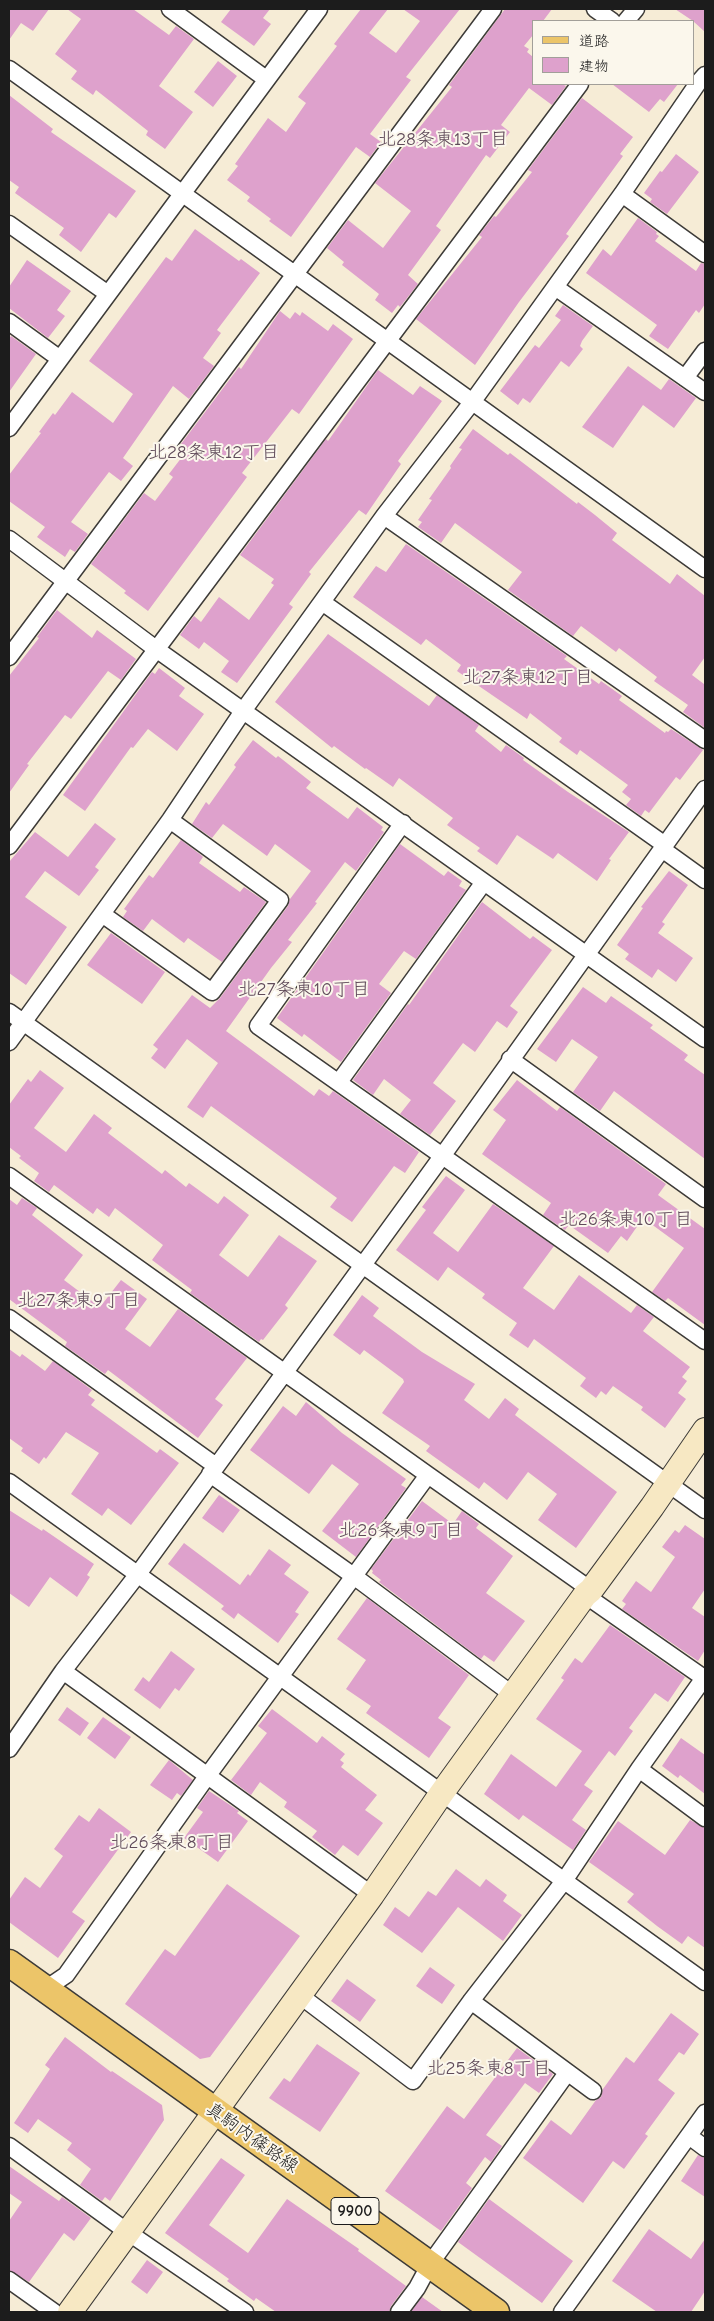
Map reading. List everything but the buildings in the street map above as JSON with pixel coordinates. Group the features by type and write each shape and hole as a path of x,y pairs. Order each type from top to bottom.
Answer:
{"main road":[{"name":"真駒内篠路線","path":"9,1963 44,1990 496,2312"}],"street":[{"path":"170,9 266,79"},
{"path":"10,424 319,9"},
{"path":"9,657 493,9"},
{"path":"595,9 611,20"},
{"path":"627,20 636,9"},
{"path":"9,69 181,195 473,401 705,569"},
{"path":"9,1042 170,820 243,711 384,516 473,401 622,194 700,81"},
{"path":"9,846 579,85"},
{"path":"622,194 705,254"},
{"path":"9,224 108,294"},
{"path":"555,287 705,392"},
{"path":"9,322 60,359"},
{"path":"685,378 705,350"},
{"path":"384,516 705,740"},
{"path":"9,539 156,649 403,823 705,1040"},
{"path":"322,602 664,847 705,880"},
{"path":"9,1749 63,1672 138,1574 443,1155 705,789"},
{"path":"102,914 212,992 280,900 170,820"},
{"path":"403,823 258,1026 705,1341"},
{"path":"339,1082 484,882"},
{"path":"9,1012 705,1510"},
{"path":"510,1060 705,1199"},
{"path":"9,1176 428,1476 704,1678 639,1769 564,1881 471,2001 413,2081 298,1994"},
{"path":"9,1318 513,1695"},
{"path":"70,2312 298,1994 372,1895 441,1794 652,1507 705,1430"},
{"path":"44,1990 66,1975 208,1775 428,1476"},
{"path":"9,1482 705,1982"},
{"path":"63,1672 372,1895"},
{"path":"639,1769 705,1818"},
{"path":"471,2001 592,2091"},
{"path":"399,2312 417,2288 430,2264 567,2073"},
{"path":"562,2312 705,2112"},
{"path":"689,2136 705,2148"},
{"path":"9,2146 128,2233 245,2312"},
{"path":"9,2280 54,2312"}],"district":[{"name":"北28条東13丁目","path":"443,140"},
{"name":"北28条東12丁目","path":"214,453"},
{"name":"北27条東12丁目","path":"528,678"},
{"name":"北27条東10丁目","path":"304,990"},
{"name":"北26条東10丁目","path":"626,1220"},
{"name":"北27条東9丁目","path":"79,1301"},
{"name":"北26条東9丁目","path":"401,1531"},
{"name":"北26条東8丁目","path":"172,1843"},
{"name":"北25条東8丁目","path":"489,2069"}]}
